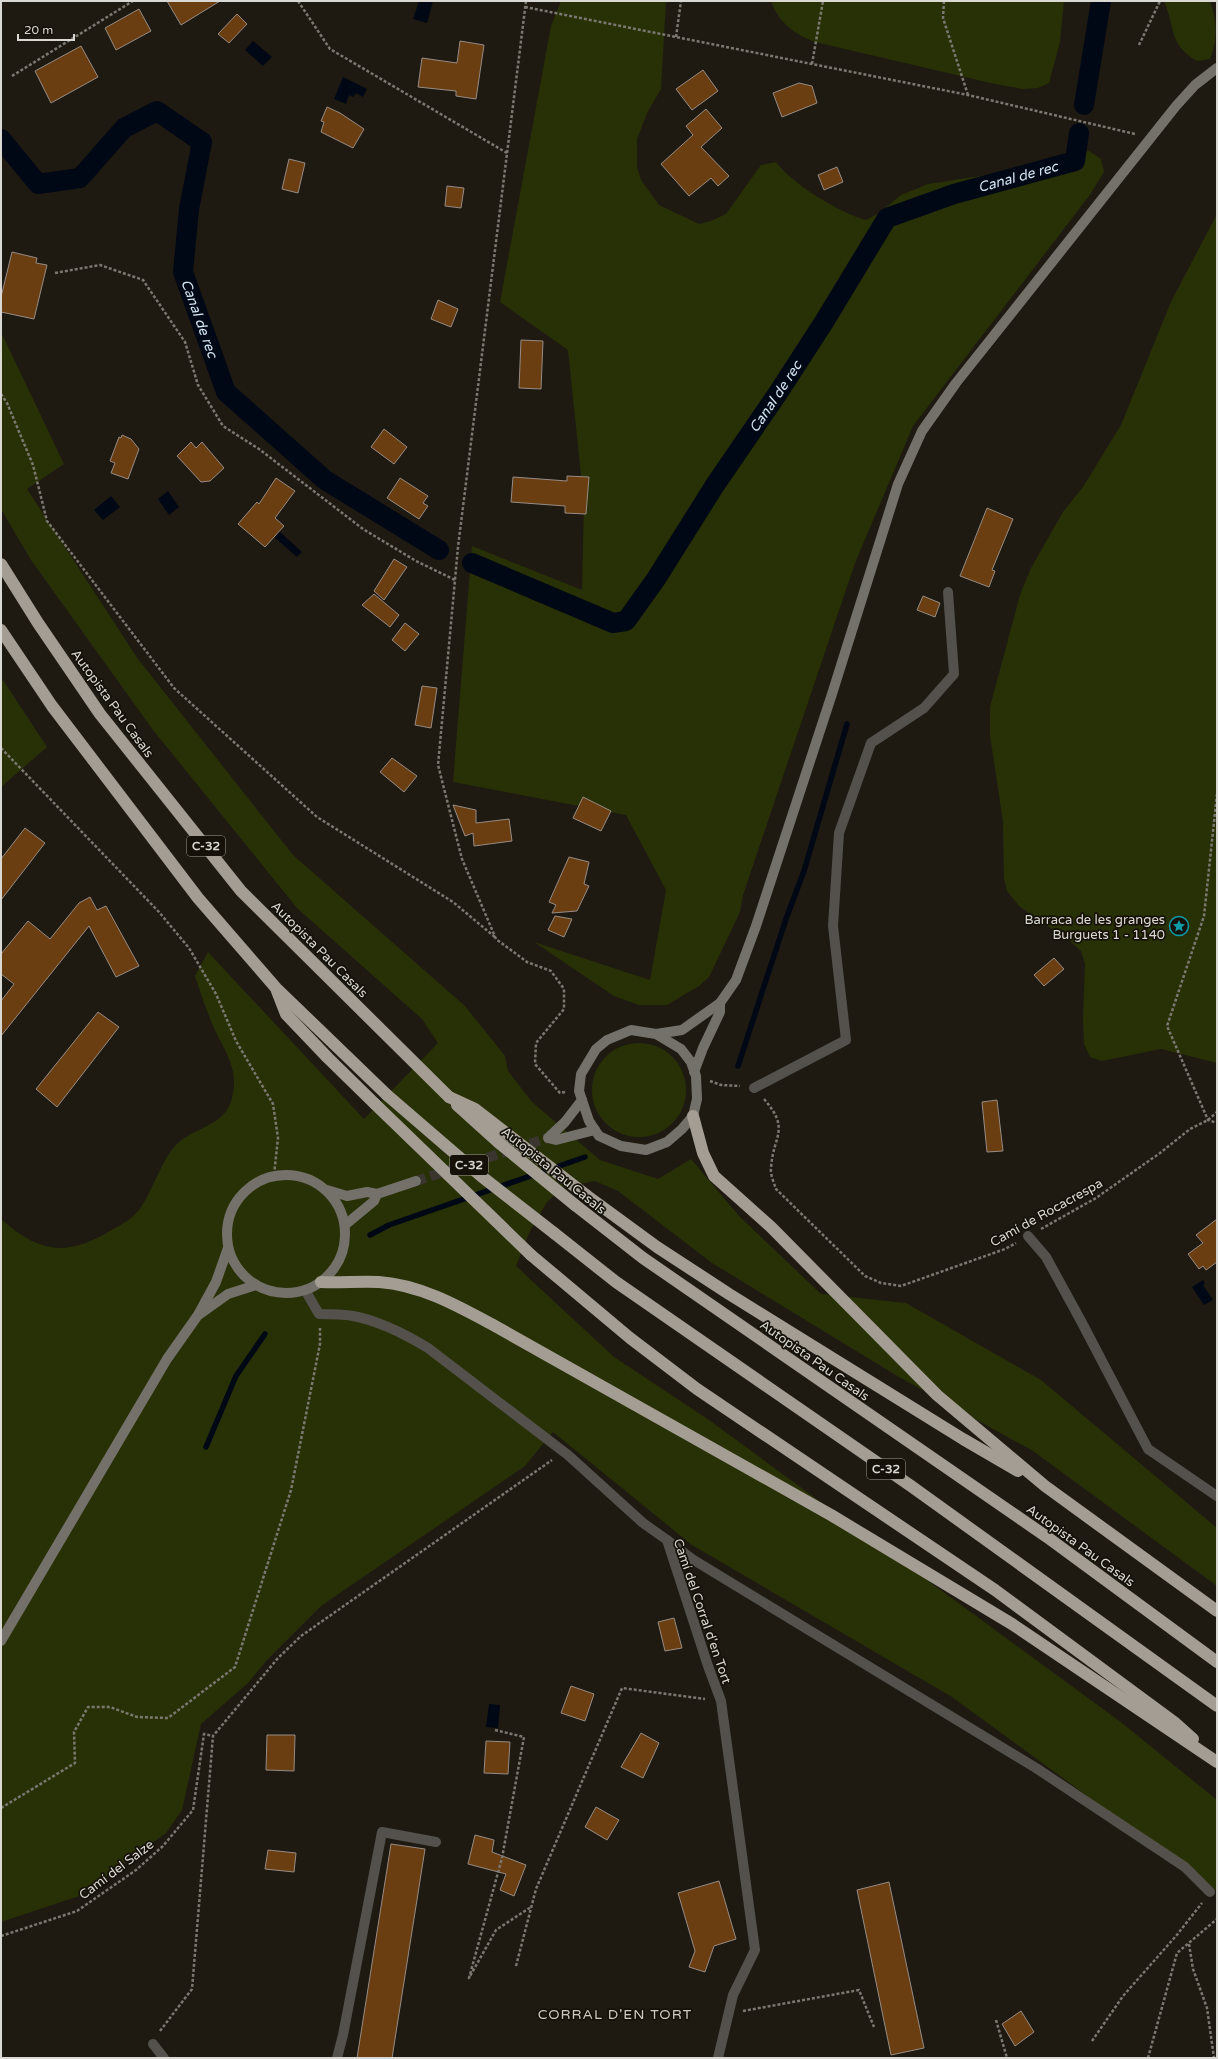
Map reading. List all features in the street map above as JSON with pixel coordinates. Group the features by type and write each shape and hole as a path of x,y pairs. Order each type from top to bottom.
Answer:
{"highway":[{"name":"Autopista Pau Casals","path":"1,564 38,623 100,714 242,891 449,1097 498,1142 575,1206 642,1258 1048,1537 1217,1662"},
{"name":"C-32","path":"1,630 52,706 198,898 276,988 387,1094 482,1176 616,1282 911,1486 1217,1706"},
{"path":"276,988 286,1014 328,1058 531,1255 630,1338 697,1389 995,1590 1174,1722 1217,1761"},
{"path":"449,1097 475,1109 586,1195 657,1247 729,1294 963,1439 1045,1486"},
{"path":"693,1116 703,1154 714,1176 771,1227 937,1395 1045,1486 1217,1611"},
{"path":"321,1282 342,1284 378,1282 421,1291 442,1298 495,1326 831,1515 1012,1624 1217,1761"}],"street":[{"path":"656,1034 681,1050 692,1062 697,1099 693,1116 682,1129 667,1142 646,1150 621,1146 599,1136 589,1121 581,1095 581,1074 596,1049 607,1040 631,1030 656,1034 682,1030 720,1003 736,980 756,926 832,694 898,484 922,431 956,383 1176,106 1195,85 1217,68"},
{"path":"754,1088 846,1040 833,926 839,833 871,743 924,708 954,674 948,592"},
{"path":"694,1072 703,1048 720,1012 720,1003"},
{"path":"581,1095 565,1122 548,1138 556,1140 595,1130"},
{"path":"327,1190 339,1206 345,1225 344,1246 336,1266 321,1282 305,1290 289,1293 272,1292 256,1285 245,1277 236,1266 228,1248 226,1232 229,1216 236,1202 253,1185 274,1176 288,1174 302,1176 327,1190 347,1196 367,1192 377,1194 416,1181"},
{"path":"345,1225 374,1201 377,1194"},
{"path":"1028,1236 1046,1258 1082,1321 1148,1449 1217,1496"},
{"path":"1,1641 167,1359 198,1315 216,1282 228,1248"},
{"path":"198,1315 228,1294 256,1285"},
{"path":"305,1290 319,1314"},
{"name":"Camí del Corral d'en Tort","path":"319,1314 354,1316 386,1326 407,1335 428,1348 467,1376 564,1452 643,1523 667,1540 721,1701 755,1950 733,1995 718,2058"},
{"path":"667,1540 692,1559 1036,1768 1185,1867 1210,1892"},
{"path":"337,2058 344,2035 382,1832 436,1842"},
{"path":"153,2044 164,2058"}],"path":[{"path":"12,76 133,1"},
{"path":"298,1 330,49 507,153"},
{"path":"496,939 462,859 438,765 455,580 486,313 526,1"},
{"path":"676,37 681,1"},
{"path":"812,64 824,1"},
{"path":"944,1 943,18 968,95"},
{"path":"1139,45 1160,1"},
{"path":"525,8 968,95 1120,132"},
{"path":"55,273 100,265 143,280 185,342 198,385 223,426 259,449 362,529 416,562 455,580"},
{"path":"1,394 7,403 33,464 47,521 174,688 317,817 453,902 496,939 527,962 551,971 564,989 564,1009 536,1043 535,1064 560,1093 581,1095"},
{"path":"1,748 159,912 189,948 216,994 236,1041 273,1104 278,1138 274,1176"},
{"path":"1217,794 1204,916 1167,1026 1208,1120 1217,1123"},
{"name":"Camí de Rocacrespa","path":"780,1126 770,1170 776,1189 865,1276 881,1283 901,1286 1005,1249 1096,1198 1160,1153 1190,1129 1208,1120 1217,1112"},
{"path":"1,1808 75,1763 74,1732 88,1707 110,1707 137,1717 168,1718 235,1667 291,1490 320,1344 319,1314"},
{"path":"153,2044 164,2025 192,1989 213,1736 278,1658 301,1636 564,1452"},
{"path":"516,1966 536,1889 622,1688 721,1701"},
{"path":"495,1730 524,1737 502,1858 469,1978 496,1930 532,1906"},
{"name":"Camí del Salze","path":"1,1936 77,1911 136,1870 163,1846 193,1810 204,1734 213,1736"},
{"path":"1092,2041 1123,1996 1176,1936 1210,1892"},
{"path":"1148,2058 1177,1953 1217,1919"},
{"path":"1189,1944 1193,1969 1206,2008 1214,2058"},
{"path":"728,2014 859,1990 874,2027"},
{"path":"996,2020 1007,2058"}],"green space":[{"path":"561,1 666,1 661,89 647,113 637,139 637,167 641,180 659,205 699,224 711,221 726,214 761,165 776,162 783,171 817,197 843,211 866,220 879,213 901,195 928,184 1033,168 1082,152 1089,151 1101,159 1104,172 1089,196 913,426 855,563 743,895 740,912 709,977 699,986 667,1005 639,1005 614,996 534,942 650,980 666,890 626,815 453,782 472,546 582,590 584,504 568,350 500,302 551,26"},
{"path":"771,1 1064,1 1060,42 1049,83 1038,88 1023,89 995,84 815,42 801,36 788,27 774,9"},
{"path":"1164,1 1210,1 1216,30 1213,52 1210,59 1197,61 1181,48 1174,35"},
{"path":"1217,214 1217,1063 1161,1049 1102,1061 1090,1057 1084,1044 1083,1017 1085,964 1081,951 1071,942 1019,906 1007,891 1004,878 1003,822 990,735 990,707 1020,595 1031,568 1063,512 1083,487 1121,425 1171,302"},
{"path":"1,332 64,464 27,489 138,659 293,855 465,1006 505,1056 508,1071 532,1102 600,1160 658,1179 691,1159 739,1216 821,1294 906,1303 1041,1380 1217,1528 1217,1586 1033,1451 899,1377 712,1263 618,1191 595,1181 563,1187 547,1202 529,1233 516,1266 614,1357 709,1420 1122,1723 1217,1800 1217,1891 952,1697 692,1545 553,1432 525,1466 321,1606 266,1661 248,1683 201,1724 182,1810 166,1833 79,1896 1,1922 1,1219 28,1239 41,1245 53,1248 66,1248 80,1245 94,1239 118,1227 133,1217 144,1203 167,1158 177,1144 184,1138 209,1125 223,1115 229,1107 232,1098 234,1076 229,1058 215,1031 195,976 208,952 364,1119 438,1043 422,1019 297,908 153,730 31,560 1,509"},
{"path":"1,677 47,747 1,787"},
{"path":"639,1043 657,1047 672,1057 682,1072 686,1090 682,1108 672,1123 657,1133 639,1137 621,1133 606,1123 596,1108 592,1090 596,1072 606,1057 621,1047"}],"shaded area":[{"path":"419,1 433,1 427,23 413,19"},
{"path":"253,41 272,57 263,66 245,50"},
{"path":"343,77 367,89 363,97 356,93 353,97 349,95 346,104 334,99"},
{"path":"168,491 179,507 169,515 158,499"},
{"path":"111,496 120,507 103,520 94,510"},
{"path":"279,531 302,552 297,557 274,537"},
{"path":"1203,1280 1205,1284 1203,1285 1213,1300 1204,1305 1192,1287"},
{"path":"489,1704 500,1705 498,1728 486,1727"}],"building":[{"path":"167,1 220,1 181,25"},
{"path":"139,9 151,31 116,50 105,28"},
{"path":"237,14 247,24 229,43 218,34"},
{"path":"460,41 484,45 476,99 456,96 456,91 418,87 422,58 457,63"},
{"path":"81,46 98,77 51,103 35,71"},
{"path":"703,70 718,91 692,110 676,89"},
{"path":"799,83 812,86 817,103 782,117 773,93"},
{"path":"327,107 340,113 364,129 353,148 321,132 324,122 321,121"},
{"path":"706,109 722,128 701,147 729,176 718,186 711,178 689,196 661,164 693,135 686,126"},
{"path":"289,159 305,163 298,193 282,189"},
{"path":"837,167 843,182 824,190 818,175"},
{"path":"447,186 464,188 461,208 445,206"},
{"path":"12,252 37,258 36,263 47,265 34,319 1,312 1,297"},
{"path":"438,300 458,309 451,327 431,319"},
{"path":"521,340 543,341 541,389 519,388"},
{"path":"384,429 407,447 394,464 371,447"},
{"path":"122,435 131,439 139,449 128,479 111,473 115,463 110,461 119,437 121,438"},
{"path":"191,442 196,448 202,442 224,468 210,481 201,482 177,456"},
{"path":"567,476 589,477 586,514 565,513 565,506 511,502 513,477 567,481"},
{"path":"276,478 295,491 275,518 284,526 265,547 238,524 257,502 259,504"},
{"path":"400,478 428,496 423,503 428,506 419,519 387,498"},
{"path":"987,508 1013,519 992,570 995,571 989,587 960,576"},
{"path":"394,559 407,567 384,600 374,591"},
{"path":"374,594 399,615 390,627 362,605"},
{"path":"923,596 940,603 935,617 917,610"},
{"path":"405,623 419,634 405,651 392,640"},
{"path":"422,686 437,688 431,728 415,725"},
{"path":"392,758 417,776 404,792 380,772"},
{"path":"583,797 611,811 601,831 573,818"},
{"path":"453,805 476,810 476,823 509,819 512,841 474,846 473,833 465,836"},
{"path":"25,828 45,843 1,900 1,859"},
{"path":"569,857 589,862 584,884 589,886 577,911 552,913 556,905 549,902"},
{"path":"90,897 97,910 106,906 139,966 116,977 89,926 1,1036 1,1001 14,984 1,974 1,954 28,921 50,939 79,903"},
{"path":"555,916 572,919 564,937 548,930"},
{"path":"1054,958 1064,969 1044,986 1034,975"},
{"path":"98,1012 119,1027 57,1107 36,1089"},
{"path":"997,1100 1003,1151 987,1152 982,1102"},
{"path":"1217,1219 1217,1262 1206,1270 1203,1266 1199,1269 1188,1254 1203,1243 1196,1235"},
{"path":"674,1618 682,1648 665,1651 658,1622"},
{"path":"571,1686 594,1694 585,1721 561,1713"},
{"path":"641,1733 659,1743 643,1778 621,1767"},
{"path":"267,1735 295,1735 294,1771 266,1770"},
{"path":"486,1741 510,1742 508,1774 484,1773"},
{"path":"596,1807 619,1820 607,1840 585,1827"},
{"path":"475,1835 494,1840 492,1852 526,1865 514,1896 500,1890 506,1874 468,1864"},
{"path":"391,1844 425,1849 392,2058 357,2058"},
{"path":"268,1850 296,1853 294,1872 265,1869"},
{"path":"719,1881 736,1939 714,1946 705,1972 689,1967 695,1951 678,1893"},
{"path":"889,1882 924,2048 891,2055 857,1890"},
{"path":"1021,2011 1034,2032 1015,2046 1002,2024"}],"waterway":[{"name":"Canal de rec","path":"1084,105 1101,1"},
{"name":"Canal de rec","path":"1,139 38,184 80,178 124,128 157,111 202,142 189,209 183,272 226,392 325,480 439,550"},
{"name":"Canal de rec","path":"472,563 613,623 626,621 656,579 715,485 778,393 824,322 887,218 954,194 1075,161 1079,133"},
{"path":"738,1066 786,919 804,871 847,724"},
{"path":"370,1235 389,1225 585,1157"},
{"path":"206,1447 236,1376 265,1334"}],"tunnel":[{"path":"416,1181 548,1138"}],"place":[{"name":"Barraca de les granges Burguets 1 - 1140","path":"1179,926"}],"district":[{"name":"CORRAL D'EN TORT","path":"615,2014"}]}
